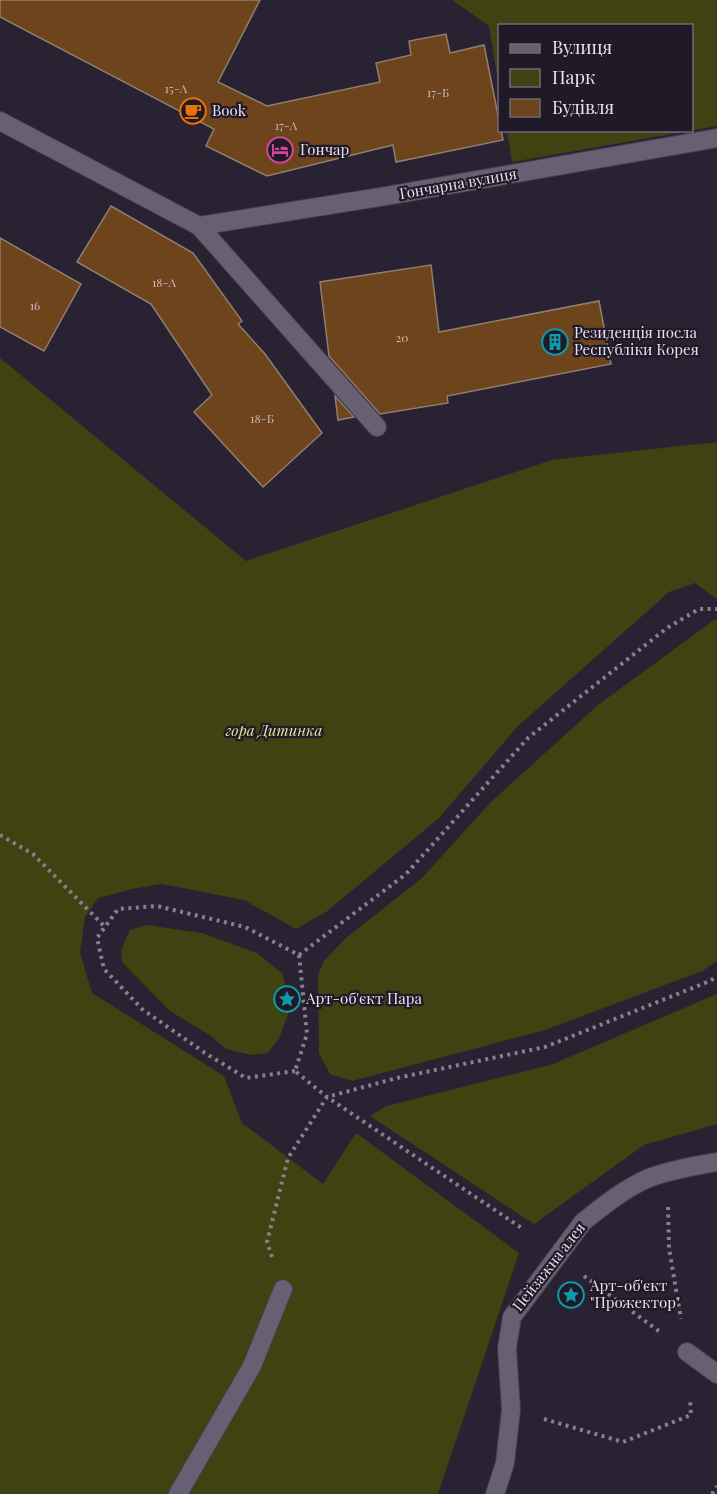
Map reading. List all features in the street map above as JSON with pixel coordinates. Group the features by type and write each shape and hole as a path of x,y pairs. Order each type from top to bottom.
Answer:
{"street":[{"path":"0,121 200,226 377,427"},
{"name":"Гончарна вулиця","path":"200,226 717,138"},
{"name":"Пейзажна алея","path":"495,1494 505,1463 511,1410 507,1348 512,1317 583,1222 609,1201 647,1179 667,1172 717,1162"},
{"path":"178,1494 252,1366 283,1289"},
{"path":"687,1352 717,1374"}],"path":[{"path":"299,955 406,874 528,738 667,628 699,609 717,609"},
{"path":"0,835 33,854 105,927"},
{"path":"299,955 245,927 157,906 118,909 97,938 104,969 142,1009 205,1053 246,1078 295,1071 327,1097 523,1229"},
{"path":"295,1071 307,1034 299,955"},
{"path":"283,1289 267,1242 288,1158 327,1097 396,1078 545,1047 632,1014 717,976"},
{"path":"511,1410 623,1442 691,1414 687,1352 669,1248 667,1172"},
{"path":"584,1276 687,1352"},
{"path":"712,1494 717,1486"}],"green space":[{"path":"452,0 717,0 717,126 693,130 693,24 498,24 498,82 489,26"},
{"path":"507,132 683,132 512,162"},
{"name":"гора Дитинка","path":"0,358 246,561 552,460 717,442 717,599 695,583 669,592 518,726 439,818 326,912 296,929 244,900 162,884 98,898 85,917 80,953 92,993 224,1076 242,1123 323,1184 356,1133 519,1253 438,1494 0,1494"},
{"path":"717,620 717,961 702,971 545,1030 352,1081 330,1074 319,1053 318,975 324,961 347,937 421,879 491,802 598,705"},
{"path":"146,925 202,933 257,953 283,974 289,1012 279,1039 267,1053 252,1055 226,1049 211,1036 170,1011 122,962 121,950 130,930"},
{"path":"717,994 717,1124 644,1145 534,1224 370,1116 387,1106 553,1064"}],"building":[{"path":"0,0 260,0 218,82 267,106 380,82 376,63 411,55 409,41 446,34 450,53 484,45 498,115 498,132 501,132 503,140 396,162 393,145 267,176 206,146 214,129 0,17"},
{"path":"111,206 193,253 242,321 238,324 265,354 322,433 263,487 194,412 212,395 151,304 77,262"},
{"path":"0,238 81,284 44,351 0,327"},
{"path":"431,265 439,332 599,301 611,364 447,396 448,403 380,414 329,356 320,282"},
{"path":"335,396 354,417 338,420"}],"place":[{"name":"Book","path":"193,111"},
{"name":"Гончар","path":"280,150"},
{"name":"Резиденція посла Республіки Корея","path":"555,342"},
{"name":"Арт-об'єкт Пара","path":"287,999"},
{"name":"Арт-об'єкт \"Прожектор\"","path":"571,1295"}]}
